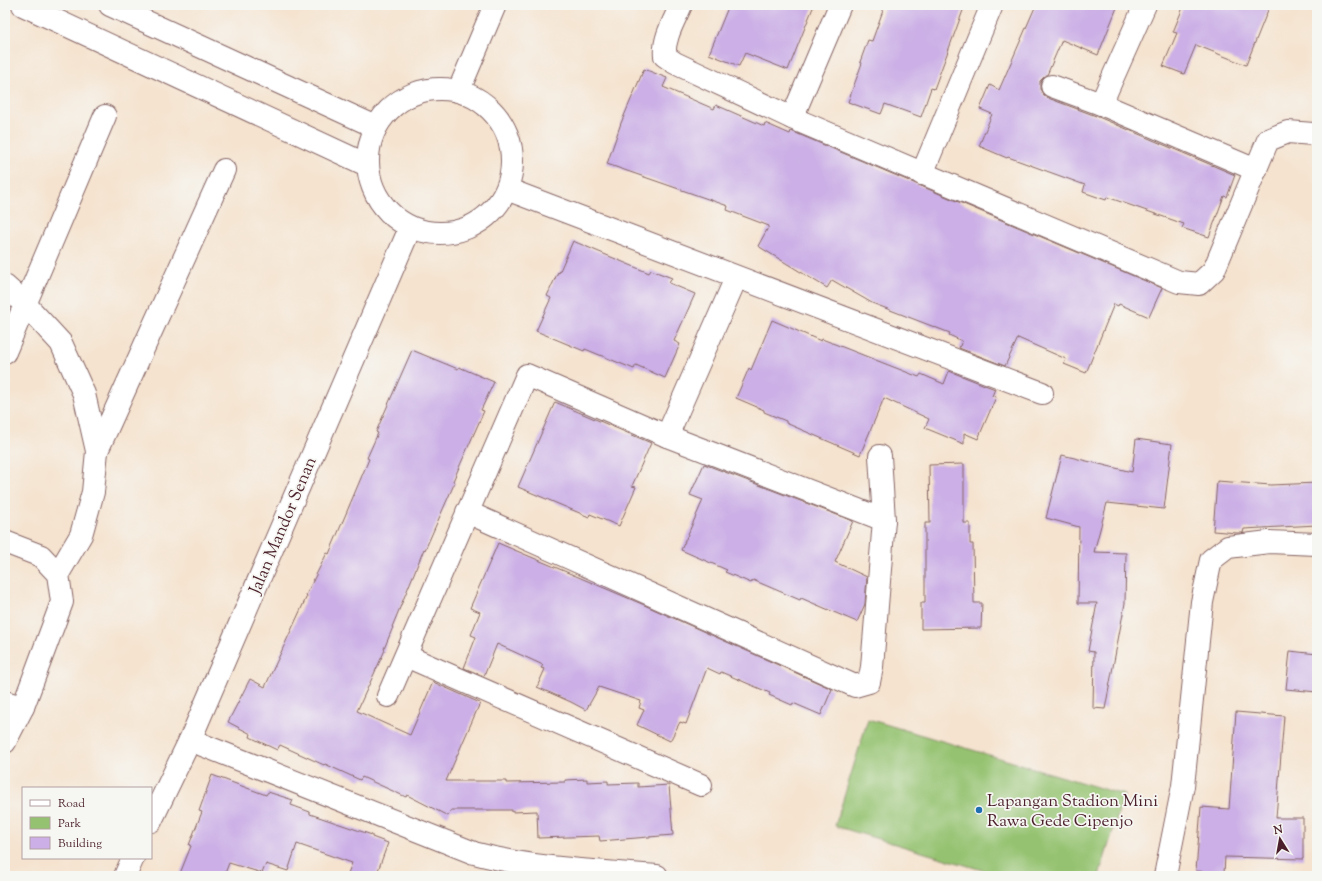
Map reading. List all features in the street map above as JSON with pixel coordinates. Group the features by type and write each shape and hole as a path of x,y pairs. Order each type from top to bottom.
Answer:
{"street":[{"path":"23,5 367,165"},
{"path":"110,5 376,127"},
{"path":"459,90 495,5"},
{"path":"681,5 664,48 665,56 675,63 792,118 1179,282 1199,284 1214,270 1268,140 1288,132 1313,134 1317,136"},
{"path":"792,118 840,5"},
{"path":"922,174 992,5"},
{"path":"1101,104 1145,5"},
{"path":"1052,86 1101,104 1256,170"},
{"path":"426,89 459,90 495,111 514,149 509,190 484,221 448,234 410,228 388,213 373,191 367,165 376,127 397,103 426,89"},
{"path":"5,352 105,116"},
{"path":"97,451 224,170"},
{"path":"509,190 736,278 1042,393"},
{"name":"Jalan Mandor Senan","path":"152,819 190,740 410,228"},
{"path":"667,436 736,278"},
{"path":"5,286 25,304 61,343 84,394 97,451 93,492 81,535 58,574"},
{"path":"388,696 527,375 667,436 884,520"},
{"path":"467,512 855,686 869,682 872,667 884,520 880,456"},
{"path":"5,542 41,556 58,574 62,602 14,705 5,742"},
{"path":"1165,876 1183,786 1202,602 1210,560 1228,547 1269,542 1317,544"},
{"path":"406,656 701,784"},
{"path":"190,740 474,853 501,860 532,865 657,876"},
{"path":"125,876 133,859"}],"green space":[{"name":"Lapangan Stadion Mini Rawa Gede Cipenjo","path":"868,719 1124,795 1099,876 1002,876 835,826"}],"building":[{"path":"729,5 814,5 788,70 745,53 739,66 709,54"},
{"path":"885,5 965,5 934,89 931,88 921,117 885,104 881,114 848,102 862,63 860,62 868,40 872,41"},
{"path":"1036,5 1118,5 1098,55 1062,40 1047,75 1040,81 1040,89 1048,98 1096,116 1235,175 1227,197 1224,196 1209,237 1182,228 1184,224 1107,197 1106,200 1083,192 1085,185 1008,157 1007,158 979,146 992,114 980,109 990,85 999,90"},
{"path":"1184,5 1270,5 1246,65 1196,45 1184,74 1163,66 1177,33 1173,32"},
{"path":"644,69 667,78 663,87 714,109 716,105 764,126 765,123 790,134 791,131 1162,288 1149,317 1119,304 1118,306 1114,304 1086,373 1064,364 1066,359 1018,338 1005,366 959,348 962,341 949,335 950,333 872,303 832,280 827,288 758,246 769,226 727,210 728,206 607,164 621,123"},
{"path":"573,241 649,273 651,270 672,278 669,283 695,294 674,341 680,344 665,378 636,365 634,369 585,349 584,351 536,331 551,298 547,296"},
{"path":"772,320 821,341 822,339 919,377 921,374 944,384 949,371 995,389 992,396 996,397 978,439 964,433 964,444 925,428 929,419 884,398 860,455 786,423 786,421 764,412 764,410 736,398 749,368 751,370"},
{"path":"412,350 458,369 459,367 494,382 481,410 484,411 453,481 455,482 425,550 424,549 392,627 384,649 385,650 357,711 410,735 433,682 480,703 446,781 506,781 506,783 565,782 565,780 587,779 587,782 608,781 608,784 638,783 638,787 669,785 673,835 600,841 599,836 538,838 537,811 512,812 512,810 451,810 448,816 407,795 406,797 362,777 360,780 280,745 277,750 250,737 251,734 228,722 250,679 265,687 307,596 306,595 327,553 329,554 369,459 367,458 378,433 376,432"},
{"path":"555,402 651,443 632,486 636,487 619,526 590,514 589,517 518,487"},
{"path":"1136,439 1172,444 1164,509 1107,503 1094,552 1126,553 1125,603 1105,709 1093,708 1094,652 1088,651 1097,603 1078,603 1079,527 1046,518 1062,455 1132,472"},
{"path":"704,464 853,521 835,562 867,577 865,604 857,622 801,598 800,600 753,580 751,583 725,572 727,570 681,550 703,500 690,495"},
{"path":"964,464 964,523 970,523 970,544 973,544 974,603 982,603 981,628 921,629 921,603 925,603 925,523 930,523 929,465"},
{"path":"1217,481 1271,485 1317,483 1317,525 1244,529 1243,533 1213,531"},
{"path":"498,543 642,604 832,689 821,715 793,703 792,705 769,695 770,693 721,672 720,674 707,668 686,724 680,722 670,741 637,725 644,710 639,708 641,701 599,687 586,710 537,687 545,669 541,668 543,665 497,644 484,676 464,668 476,637 471,635 480,612 470,608"},
{"path":"1290,651 1317,654 1317,692 1286,689"},
{"path":"1236,712 1284,716 1276,818 1303,818 1303,859 1225,857 1224,873 1196,871 1201,807 1229,809"},
{"path":"212,775 266,795 268,792 293,800 291,805 310,812 310,814 372,835 372,837 388,843 376,876 347,876 352,863 297,844 288,871 266,864 262,873 229,863 224,876 179,876 191,846 189,845 202,812 199,811"}],"place":[{"name":"Lapangan Stadion Mini Rawa Gede Cipenjo","path":"979,810"}]}
